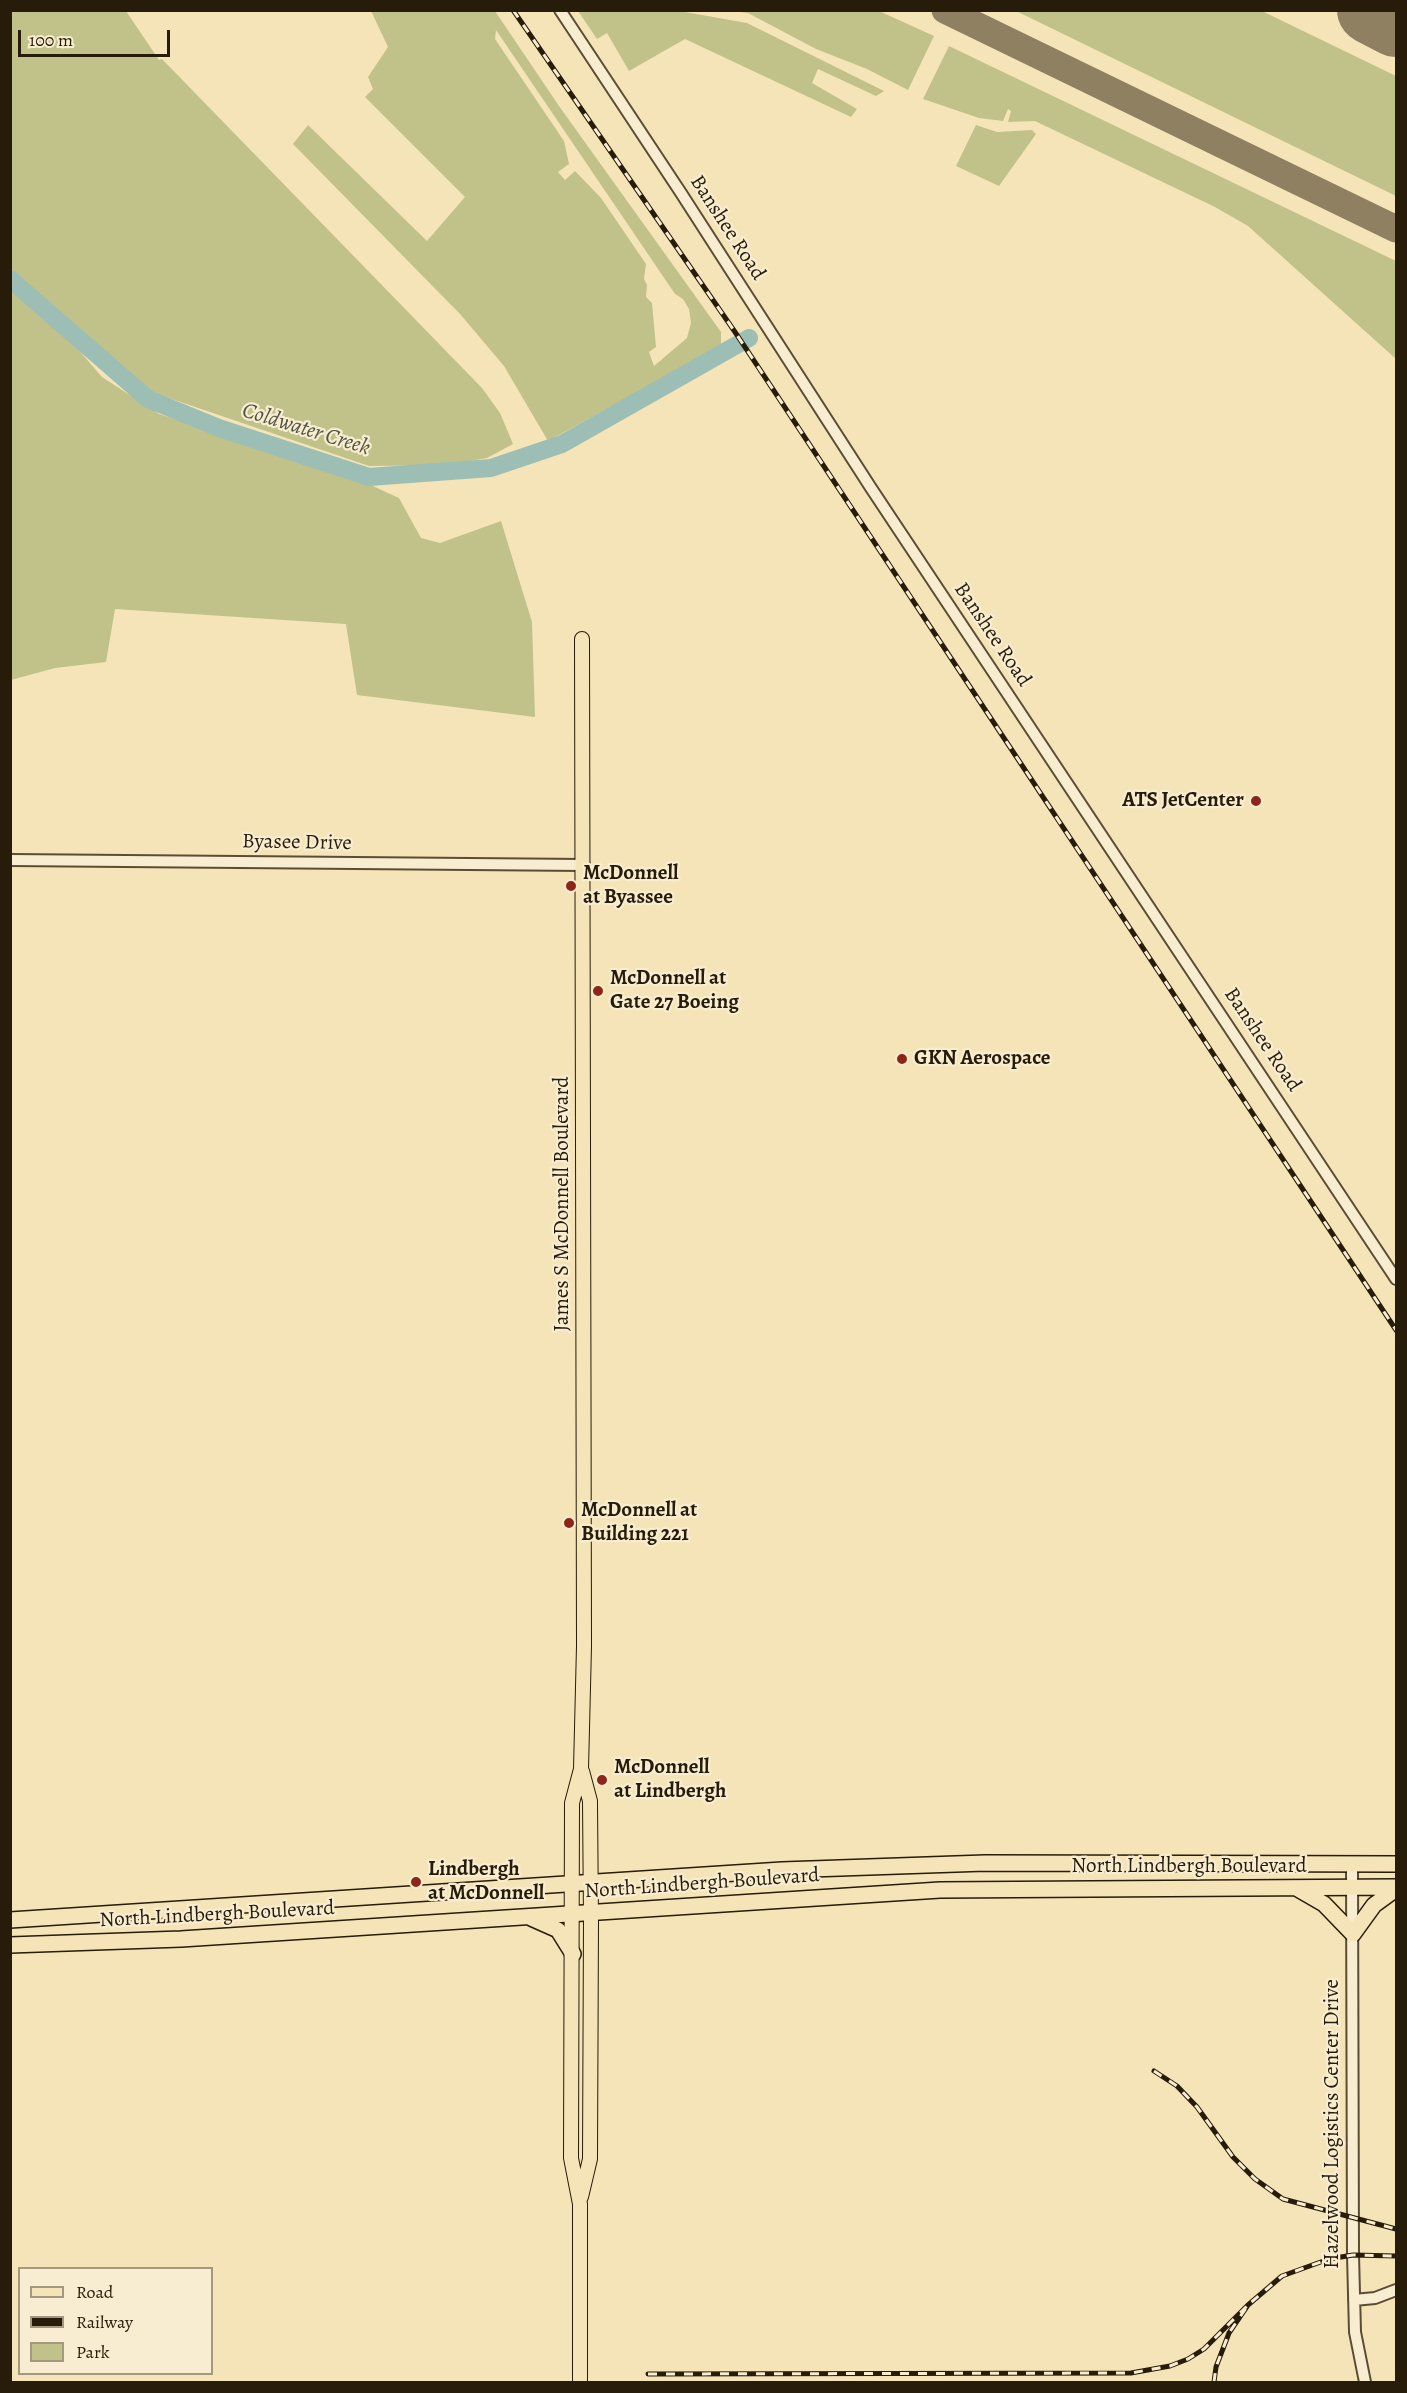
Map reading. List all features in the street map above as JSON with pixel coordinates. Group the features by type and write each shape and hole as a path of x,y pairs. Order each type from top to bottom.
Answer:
{"highway":[{"name":"North Lindbergh Boulevard","path":"10,1920 739,1871 985,1863 1396,1864"},
{"path":"1295,1887 1324,1904 1353,1934 1374,1905 1396,1888"},
{"name":"North Lindbergh Boulevard","path":"10,1945 140,1942 940,1890 1396,1888"},
{"path":"526,1916 558,1930 573,1954"}],"main road":[{"name":"James S McDonnell Boulevard","path":"580,2382 580,2204 571,2158 572,1803 581,1769 584,1646 582,639"},
{"name":"James S McDonnell Boulevard","path":"580,2204 590,2159 590,1801 581,1769"}],"street":[{"name":"Banshee Road","path":"560,10 688,203 871,488 1396,1279"},
{"name":"Byasee Drive","path":"10,860 584,865"},
{"name":"Hazelwood Logistics Center Drive","path":"1352,1864 1354,2300 1355,2331 1365,2382"},
{"path":"1354,2300 1375,2298 1396,2290"}],"green space":[{"path":"10,11 126,11 159,60 162,59 482,388 500,413 513,444 487,458 446,465 369,466 148,391 11,269"},
{"path":"371,11 495,11 559,106 721,332 721,346 548,441 504,366 460,314 293,144 308,125 427,241 465,197 365,97 373,89 368,77 388,47","holes":["496,30 675,294 683,299 689,309 691,323 687,338 654,366 649,352 656,347 652,303 646,297 647,285 644,279 646,264 601,198 575,171 565,180 558,172 569,164 564,141 495,39"]},
{"path":"578,11 679,11 747,23 884,91 876,96 818,69 812,83 857,109 851,117 685,39 629,71 607,33 597,39"},
{"path":"733,11 879,11 934,36 908,90 867,69 816,49 748,13"},
{"path":"1016,11 1262,11 1396,76 1396,196"},
{"path":"949,46 1396,261 1396,359 1248,226 1215,207 1035,121 1008,122 1011,111 1008,109 1003,121 979,118 923,99"},
{"path":"976,125 997,132 1032,130 1036,134 999,186 956,166"},
{"path":"11,287 58,326 102,377 159,414 364,482 399,498 421,538 440,543 501,521 532,622 535,717 357,695 346,624 115,609 106,662 55,668 11,680"}],"waterway":[{"name":"Coldwater Creek","path":"10,279 148,399 219,428 369,477 491,468 562,444 749,338"}],"taxiway":[{"path":"945,10 1396,229"}],"runway":[{"path":"1371,10 1396,23"}],"railway":[{"path":"513,10 735,332 1396,1330"},
{"path":"1154,2071 1177,2086 1197,2107 1233,2157 1255,2179 1283,2199 1396,2229"},
{"path":"1214,2382 1216,2367 1229,2333 1248,2305 1282,2276 1329,2259 1353,2255 1396,2256"},
{"path":"648,2374 1131,2373 1170,2366 1188,2359 1204,2349 1248,2305"}],"place":[{"name":"ATS JetCenter","path":"1256,801"},
{"name":"McDonnell at Byassee","path":"571,886"},
{"name":"McDonnell at Gate 27 Boeing","path":"598,991"},
{"name":"GKN Aerospace","path":"902,1059"},
{"name":"McDonnell at Building 221","path":"569,1523"},
{"name":"McDonnell at Lindbergh","path":"602,1780"},
{"name":"Lindbergh at McDonnell","path":"416,1882"}]}
